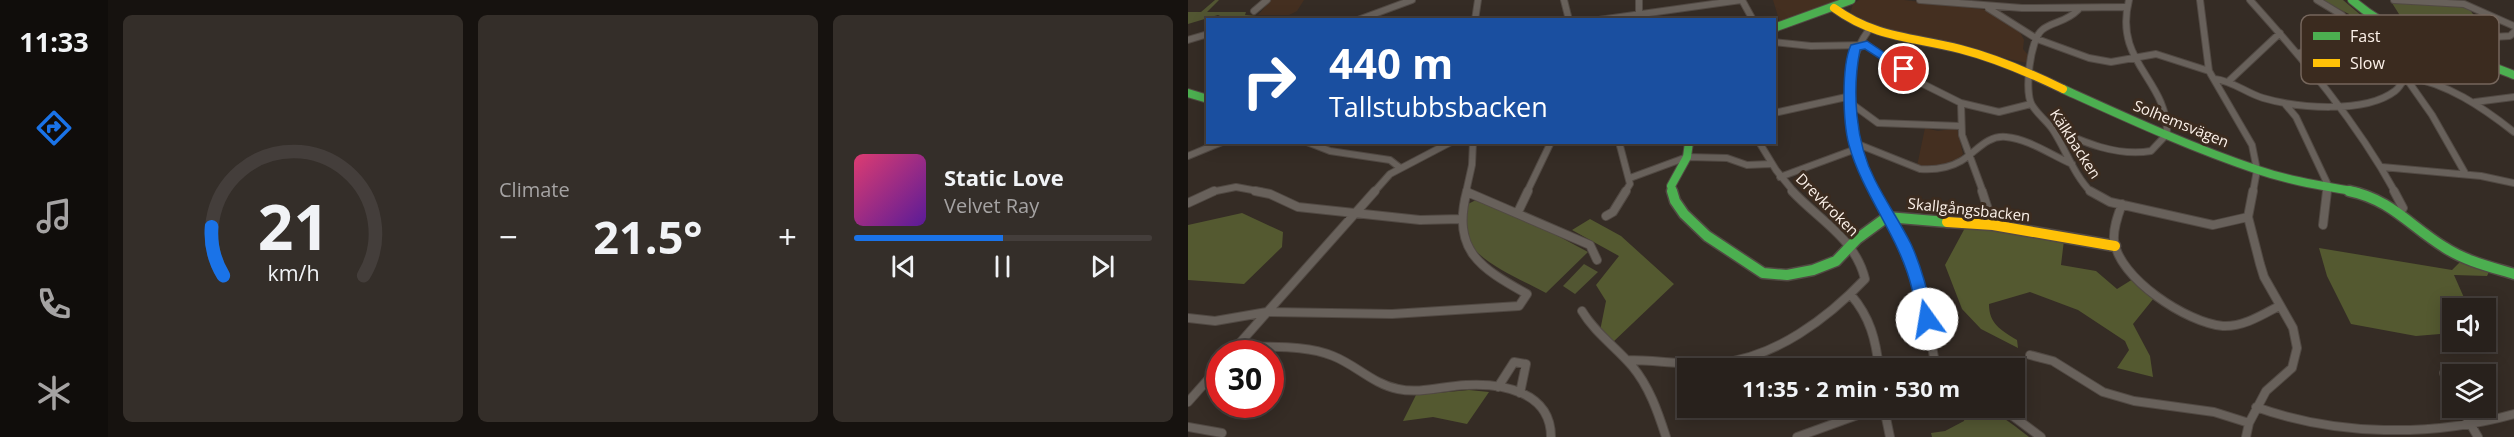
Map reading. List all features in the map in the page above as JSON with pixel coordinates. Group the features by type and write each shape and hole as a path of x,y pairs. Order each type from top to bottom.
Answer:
{"street":[{"path":"1254,11 1267,0"},
{"path":"1363,18 1412,0"},
{"path":"1475,18 1478,0"},
{"path":"1564,0 1568,18"},
{"path":"1639,0 1639,17 1741,0 1752,18"},
{"path":"1776,27 1851,0"},
{"path":"1920,0 1988,8 2078,10 2126,7"},
{"path":"2052,128 2067,135 2136,154 2153,150 2167,134 2165,112 2126,42 2123,23 2129,0"},
{"path":"2200,0 2209,71 2252,145 2256,170 2248,217 2264,277 2293,328 2297,348 2292,368 2266,391 2256,407 2249,423 2247,437"},
{"path":"2250,0 2301,56"},
{"path":"2317,0 2342,15"},
{"path":"2352,0 2367,15"},
{"path":"2394,0 2464,4 2495,15"},
{"name":"Solhemsvägen","path":"1834,8 1853,24 1868,31 1985,56 2028,71 2167,134 2256,170 2290,180 2328,185 2370,195 2400,213 2445,248 2476,262 2514,274"},
{"path":"1988,8 2037,39 2089,58 2111,62 2156,54 2209,71"},
{"path":"2037,39 2042,30 2068,20 2078,10"},
{"path":"2499,18 2514,26"},
{"path":"1868,31 1859,45 1855,47 1851,66 1855,146 1887,217 1904,245 1918,282 1934,358"},
{"path":"2499,37 2510,36 2514,32"},
{"path":"2230,80 2280,33"},
{"path":"1188,40 1206,35"},
{"name":"Kälkbacken","path":"2037,39 2028,71 2031,104 2052,128 2092,194 2122,204 2213,225 2248,217"},
{"path":"1776,42 1811,46 1867,45 1923,84 1961,103 1999,112 2031,104"},
{"path":"2499,69 2514,75"},
{"path":"2215,79 2230,80 2259,97 2285,104 2339,105 2385,97 2397,90 2401,84"},
{"path":"2323,84 2364,138 2382,167 2403,208 2400,213"},
{"path":"2411,84 2432,115 2464,173"},
{"path":"2437,84 2475,102 2514,132"},
{"path":"1190,96 1206,99"},
{"path":"2475,102 2514,97"},
{"path":"1776,113 1851,100"},
{"path":"1851,100 1878,123 1930,127 1960,126"},
{"path":"1961,103 1960,126 1966,158 1980,182 1993,225"},
{"path":"2285,104 2296,117 2328,185 2323,225"},
{"path":"2500,121 2514,126"},
{"path":"2058,139 2067,135"},
{"path":"1780,177 1855,146 1920,169 1950,165 1966,158 1979,144 1995,137 2012,138 2072,164"},
{"path":"1188,156 1217,144"},
{"path":"1312,144 1330,151 1390,160 1399,167"},
{"path":"1243,340 1355,212 1399,167 1447,144"},
{"path":"1188,318 1215,321 1267,312 1392,314 1519,306 1527,294 1487,272 1475,260 1465,242 1461,219 1474,157 1473,144"},
{"path":"1518,212 1550,144"},
{"path":"1606,216 1629,189 1630,178 1620,144"},
{"name":"Skallgångsbacken","path":"1689,144 1687,157 1671,186 1679,207 1707,236 1763,273 1787,275 1813,270 1836,261 1850,246 1887,217 1993,225 2115,246"},
{"name":"Drevkroken","path":"1627,360 1733,361 1801,331 1851,295 1865,279 1863,264 1850,246 1780,177 1770,164 1760,144"},
{"path":"1630,178 1687,157 1727,158 1747,165 1770,164"},
{"path":"2382,167 2418,172 2464,173 2514,183"},
{"path":"1188,203 1218,189 1236,187 1270,194 1298,207 1420,220 1461,219"},
{"path":"1467,192 1518,212 1590,245 1597,260"},
{"path":"2122,204 2114,238 2115,246 2123,262 2142,284 2166,302 2201,321 2223,327 2261,316 2280,306"},
{"path":"1851,295 1865,310 1875,333 1878,358"},
{"path":"1582,310 1602,338 1627,360 1654,402 1666,437"},
{"path":"1284,349 1323,352 1388,387 1407,391 1475,385 1498,387 1520,393 1537,400 1547,413 1552,425 1551,437"},
{"path":"2030,355 2053,361 2103,392 2134,401 2214,412 2249,423"},
{"path":"1498,387 1514,363 1526,364 1520,393"},
{"path":"1188,402 1206,382"},
{"path":"2256,407 2279,418 2381,430 2469,423 2514,414"},
{"path":"1797,437 1849,418"},
{"path":"1886,418 1890,437"},
{"path":"2015,418 2041,437"},
{"path":"2466,418 2478,437"},
{"path":"1188,427 1222,433"}],"shaded area":[{"path":"1271,0 1304,0 1297,11 1289,15 1258,15"},
{"path":"1773,0 1844,0 1780,23"},
{"path":"1859,0 1904,0 1988,10 2020,32 2024,40 2023,49 2028,55 2027,63 1871,29 1857,22 1850,13 1853,4"},
{"path":"1925,128 1938,131 1957,128 1963,154 1959,159 1928,169 1917,166"}],"green space":[{"path":"1215,0 1219,0 1207,12 1246,12 1245,15 1259,18 1224,18 1218,15 1188,24 1188,12 1201,12"},
{"path":"2320,0 2343,0 2361,15 2349,14"},
{"path":"2392,3 2467,6 2474,15 2400,15"},
{"path":"1476,200 1517,214 1588,252 1546,293 1499,268 1477,252 1469,242 1465,232 1468,204"},
{"path":"1242,213 1283,232 1282,247 1244,284 1188,280 1188,225"},
{"path":"1590,219 1621,236 1674,284 1612,343 1600,331 1606,301 1596,285 1619,256 1572,230"},
{"path":"1966,226 2064,240 2061,265 2096,271 2117,289 2133,279 2154,298 2133,324 2150,356 2153,377 2117,368 2129,350 2125,341 2078,310 2030,292 1989,304 1994,322 2017,340 2018,348 1981,329 1962,309 1945,265"},
{"path":"2319,248 2452,270 2461,261 2489,272 2487,276 2454,275 2464,298 2442,298 2442,334 2416,336 2351,324 2327,276"},
{"path":"1584,264 1598,272 1575,294 1563,286"},
{"path":"1469,390 1489,392 1467,424 1433,417 1403,421 1416,395"},
{"path":"1965,418 2002,418 2029,437 1932,437 1931,433 1945,431 1964,421"}],"traffic: fast":[{"path":"1776,27 1851,0"},
{"path":"2352,0 2369,15"},
{"path":"2499,69 2514,75"},
{"path":"2063,89 2127,118 2257,170 2291,180 2370,195 2400,213 2445,248 2476,262 2514,274"},
{"path":"1188,93 1206,98"},
{"path":"1689,144 1687,157 1671,186 1675,201 1684,214 1707,236 1763,273 1787,275 1813,270 1836,261 1857,239 1887,217 1947,222"}],"traffic: slow":[{"path":"1834,8 1849,19 1878,33 1973,53 2063,89"},
{"path":"1947,222 1993,225 2115,246"}],"route":[{"path":"1904,69 1867,45 1855,47 1850,74 1855,143 1867,178 1904,245 1918,282 1927,319"}]}
